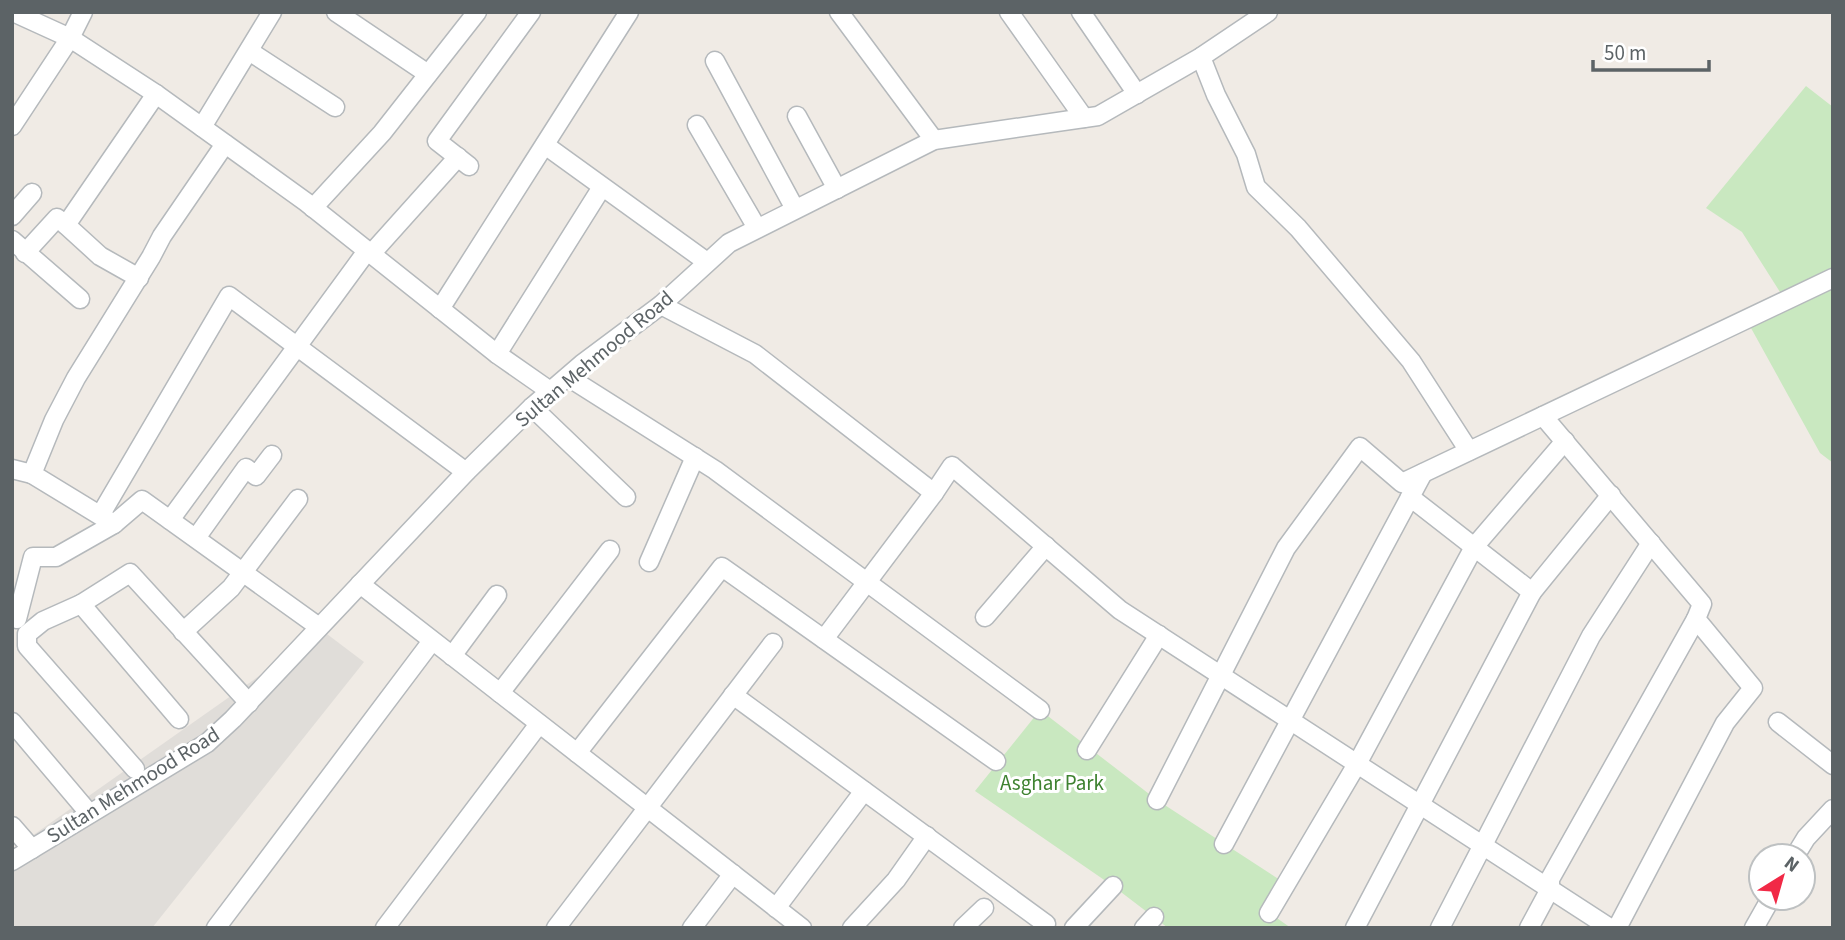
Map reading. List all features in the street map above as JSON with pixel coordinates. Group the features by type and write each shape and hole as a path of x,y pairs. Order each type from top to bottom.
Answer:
{"street":[{"path":"13,12 70,38 156,94 313,208 496,354 550,391"},
{"path":"12,127 70,38 83,12"},
{"path":"202,127 272,12"},
{"path":"336,12 428,74"},
{"path":"313,208 382,133 477,12"},
{"path":"170,520 369,253 463,161 437,141 531,12"},
{"path":"839,12 934,140"},
{"path":"1009,12 1084,118"},
{"path":"1081,12 1137,93"},
{"path":"440,309 625,14"},
{"name":"Sultan Mehmood Road","path":"12,861 207,743 466,472 532,407 662,304 729,243 934,140 1098,116 1201,57 1260,14"},
{"path":"249,51 335,107"},
{"path":"1201,57 1216,95 1246,153 1256,187 1298,228 1411,361 1469,451"},
{"path":"716,61 795,209"},
{"path":"66,225 156,94"},
{"path":"797,116 836,189"},
{"path":"698,125 757,228"},
{"path":"32,474 54,420 76,378 162,236 225,144"},
{"path":"545,145 707,261"},
{"path":"496,354 602,187"},
{"path":"12,216 32,193"},
{"path":"80,299 19,247 57,218 100,256 138,278"},
{"path":"1157,800 1286,548 1360,447 1402,483 1833,278"},
{"path":"107,519 229,296 466,472"},
{"path":"662,304 755,354 934,493"},
{"path":"568,377 695,457 1040,710"},
{"path":"532,407 626,497"},
{"path":"1529,928 1550,889 1550,879 1702,604 1543,416"},
{"path":"1269,913 1357,764 1474,547 1565,441"},
{"path":"196,538 246,468 256,475 272,455"},
{"path":"649,562 695,457"},
{"path":"824,639 952,466 1120,610 1610,928"},
{"path":"12,469 32,474 107,519"},
{"path":"1224,844 1423,473"},
{"path":"1354,928 1532,592 1611,495"},
{"path":"1410,498 1532,592"},
{"path":"17,619 33,557 56,557 107,519 142,499 319,627"},
{"path":"183,632 230,588 298,499"},
{"path":"1440,928 1591,636 1651,543"},
{"path":"985,617 1046,546"},
{"path":"500,693 610,550"},
{"path":"577,753 722,567 996,761"},
{"path":"135,769 27,646 27,634 43,621 81,604 130,573 248,703"},
{"path":"360,584 802,928"},
{"path":"452,656 497,595"},
{"path":"81,604 179,719"},
{"path":"1617,928 1725,723 1753,688 1696,619"},
{"path":"1087,750 1159,635"},
{"path":"216,928 432,641"},
{"path":"556,928 773,643"},
{"path":"733,695 1046,924"},
{"path":"12,722 89,813"},
{"path":"1778,722 1833,765"},
{"path":"384,928 539,724"},
{"path":"776,908 864,791"},
{"path":"1804,842 1833,809"},
{"path":"12,826 32,849"},
{"path":"852,928 896,880 926,836"},
{"path":"692,928 733,874"},
{"path":"1074,928 1113,886"},
{"path":"964,928 984,908"},
{"path":"1754,928 1763,912"}],"shaded area":[{"path":"323,631 364,662 152,928 12,928 12,850"}],"green space":[{"path":"1806,86 1833,107 1833,463 1820,453 1746,319 1785,300 1742,232 1706,208"},
{"name":"Asghar Park","path":"1040,710 1157,800 1280,880 1264,909 1291,928 1168,928 1113,886 975,791"}]}
